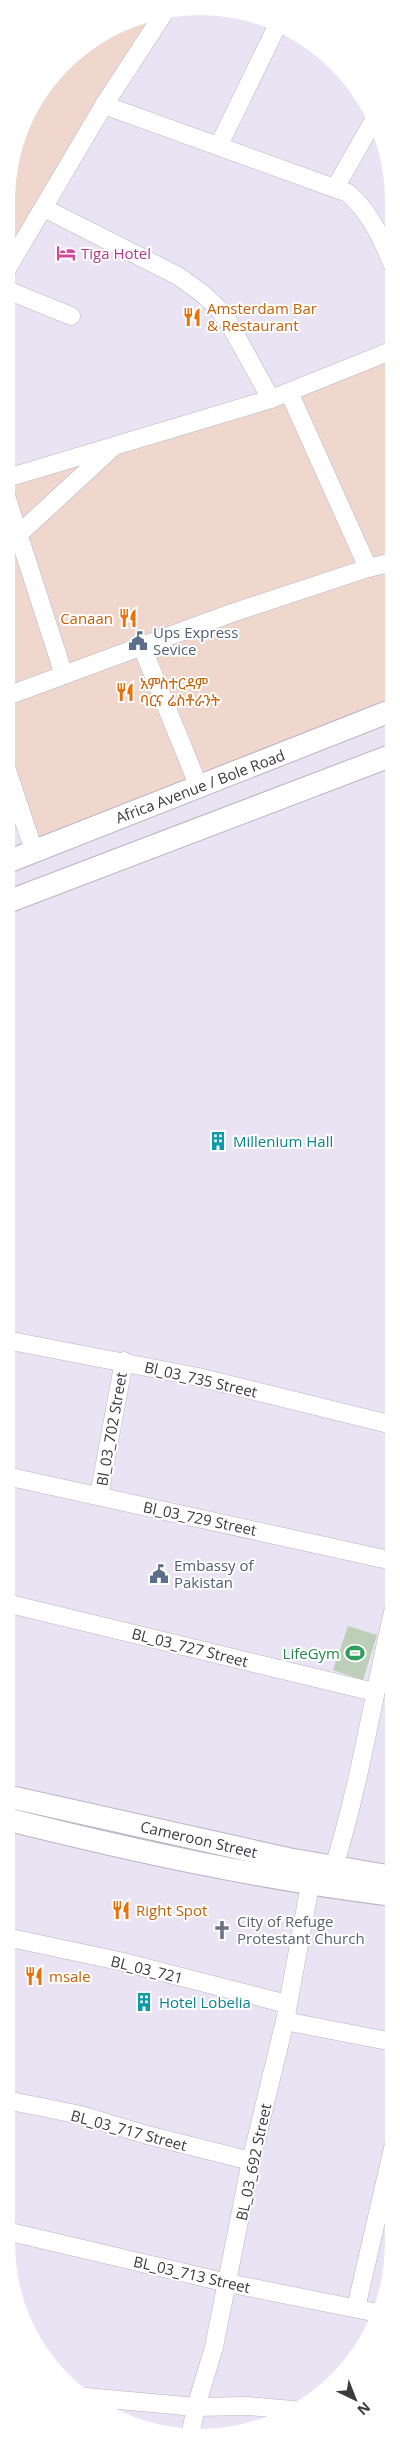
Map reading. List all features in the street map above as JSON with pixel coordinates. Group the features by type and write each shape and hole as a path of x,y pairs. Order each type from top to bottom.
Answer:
{"main road":[{"name":"Africa Avenue / Bole Road","path":"15,859 385,713"},
{"path":"15,899 385,757"},
{"name":"Cameroon Street","path":"15,1798 177,1835 385,1876"},
{"name":"Cameroon Street","path":"15,1821 170,1858 310,1885 385,1894"},
{"path":"170,1858 177,1835"}],"street":[{"path":"15,253 44,208 104,105 160,20"},
{"path":"219,145 275,31"},
{"path":"104,105 348,193 364,207 373,221 385,247"},
{"path":"335,188 370,127"},
{"path":"44,208 178,276 203,294 217,307 229,324 271,399"},
{"path":"15,293 70,316"},
{"path":"15,476 271,399 385,353"},
{"path":"289,392 368,568"},
{"path":"15,538 115,446"},
{"path":"15,524 62,670"},
{"path":"15,690 229,614 385,564"},
{"path":"15,690 62,670 140,642"},
{"path":"15,690 140,642"},
{"path":"140,642 199,787"},
{"path":"15,794 34,852"},
{"name":"Bl_03_735 Street","path":"15,1342 124,1361 198,1377 385,1423"},
{"name":"Bl_03_702 Street","path":"99,1496 124,1361"},
{"name":"Bl_03_729 Street","path":"15,1478 385,1559"},
{"name":"BL_03_727 Street","path":"15,1605 374,1692"},
{"path":"334,1867 355,1792 385,1646"},
{"name":"BL_03_692 Street","path":"192,2429 196,2407 214,2347 228,2283 251,2162 286,2012 310,1885"},
{"name":"BL_03_721","path":"15,1939 119,1962 385,2040"},
{"name":"BL_03_717 Street","path":"15,2102 81,2115 147,2135 251,2162"},
{"path":"356,2308 385,2214"},
{"name":"BL_03_713 Street","path":"15,2233 228,2283 372,2312"},
{"path":"97,2398 196,2407 248,2406 283,2409"}],"shaded area":[{"path":"156,20 15,242 15,188 21,152 34,118 46,97 69,69 97,46 129,29"},
{"path":"385,357 385,710 41,846 15,773 15,483"}],"green space":[{"name":"LifeGym","path":"348,1626 377,1635 363,1680 333,1670"}],"place":[{"name":"Tiga Hotel","path":"66,253"},
{"name":"Amsterdam Bar & Restaurant","path":"192,317"},
{"name":"Canaan","path":"128,618"},
{"name":"Ups Express Sevice","path":"138,641"},
{"name":"አምስተርዳም ባርና ሬስቶራንት","path":"125,692"},
{"name":"Millenium Hall","path":"218,1141"},
{"name":"Embassy of Pakistan","path":"159,1574"},
{"name":"LifeGym","path":"355,1653"},
{"name":"Right Spot","path":"121,1910"},
{"name":"City of Refuge Protestant Church","path":"222,1930"},
{"name":"msale","path":"34,1976"},
{"name":"Hotel Lobelia","path":"144,2002"}]}
